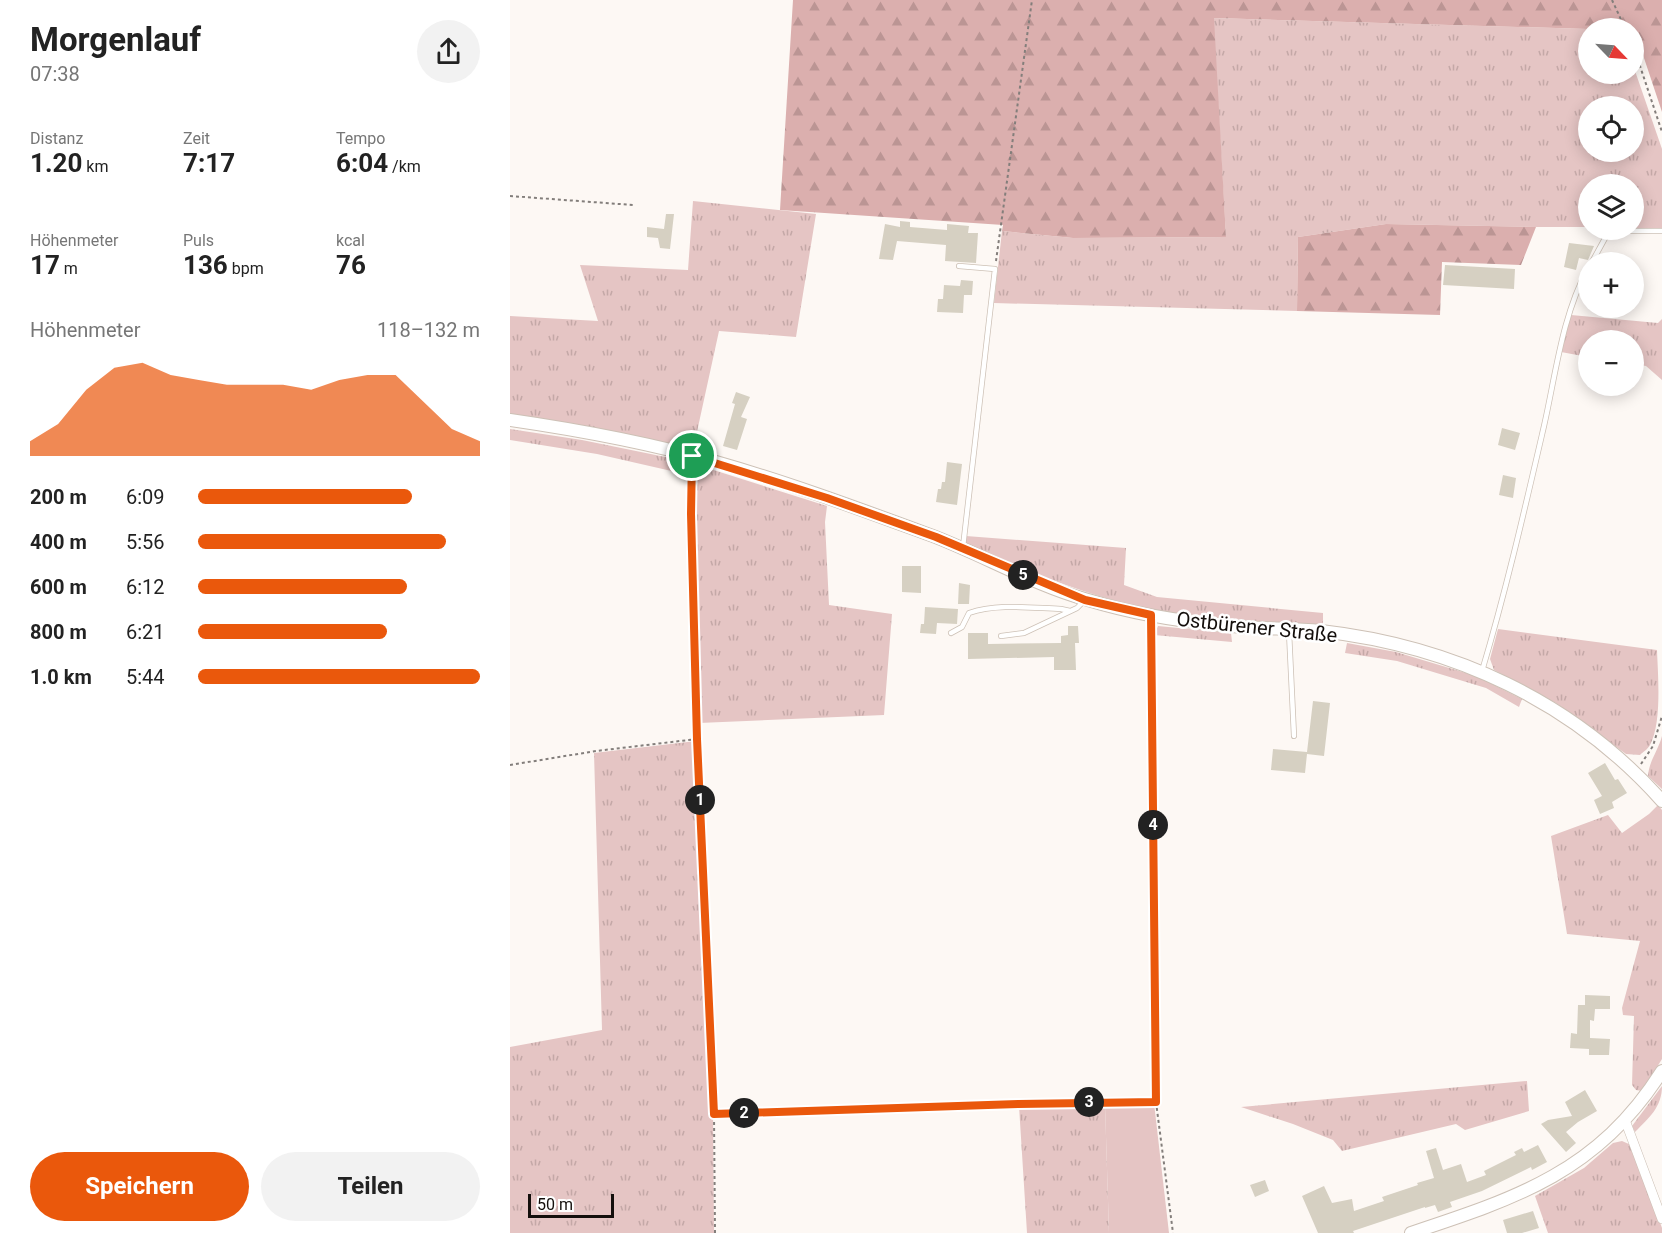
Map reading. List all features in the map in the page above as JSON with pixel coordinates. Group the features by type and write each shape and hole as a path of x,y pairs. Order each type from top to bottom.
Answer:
{"street":[{"name":"Ostbürener Straße","path":"510,420 584,431 692,456 827,498 963,549 1085,600 1151,615 1223,626 1321,631 1391,642 1438,655 1482,671 1532,696 1580,727 1636,771 1662,801"},
{"path":"1411,1233 1500,1203 1540,1184 1593,1150 1625,1120 1662,1071"},
{"path":"1625,1120 1662,1219"}],"lane":[{"path":"1597,252 1609,231 1662,231"},
{"path":"959,266 995,270 963,549"},
{"path":"1482,671 1533,474 1567,323 1578,288"},
{"path":"1001,636 1024,633 1077,608 1085,600"},
{"path":"951,633 962,627 969,613 978,610 1011,608 1070,611"},
{"path":"1289,629 1294,736"}],"path":[{"path":"995,270 1032,0"},
{"path":"1612,0 1620,18"},
{"path":"1644,78 1662,132"},
{"path":"510,196 633,205"},
{"path":"692,456 691,514 697,739 714,1114 715,1233"},
{"path":"1151,615 1156,1102 1173,1233"},
{"path":"1636,771 1653,746 1662,716"},
{"path":"510,765 596,751 697,739"},
{"path":"714,1114 1156,1102"}],"green space":[{"path":"793,0 1662,0 1662,112 1644,58 1644,18 1578,18 1578,29 1214,18 1226,237 1073,238 1002,231 1003,225 780,210"},
{"path":"1213,18 1578,29 1578,84 1640,84 1644,96 1578,96 1578,162 1644,162 1644,97 1662,149 1662,229 1644,228 1644,174 1578,174 1578,227 1386,224 1298,237 1297,311 994,303 1002,231 1073,238 1226,237"},
{"path":"693,201 816,214 796,337 719,331 693,450 582,426 510,414 510,316 598,321 580,265 688,270"},
{"path":"1386,224 1536,227 1521,265 1442,262 1440,315 1297,311 1298,237"},
{"path":"1571,315 1578,316 1578,318 1658,323 1662,319 1662,380 1644,366 1644,330 1578,330 1578,355 1561,352"},
{"path":"510,429 582,440 690,462 689,475 597,454 510,440"},
{"path":"704,467 827,506 825,522 829,605 892,614 884,715 699,723 694,481 696,471"},
{"path":"966,536 1126,548 1124,585 1157,597 1323,613 1323,626 1192,617 1127,604 1057,582 965,547"},
{"path":"1158,626 1231,633 1232,642 1154,635"},
{"path":"1498,629 1657,650 1658,712 1654,736 1649,746 1640,755 1626,754 1556,703 1494,670 1490,659"},
{"path":"1347,643 1396,652 1476,676 1522,699 1519,707 1486,688 1397,661 1345,653"},
{"path":"1662,736 1662,789 1648,776"},
{"path":"696,741 713,1114 714,1233 510,1233 510,1047 602,1030 594,753"},
{"path":"1658,805 1662,810 1662,1059 1642,1091 1636,1090 1632,1085 1634,1016 1623,1015 1622,1008 1640,941 1567,934 1551,836 1608,815 1622,833"},
{"path":"1527,1081 1529,1111 1465,1130 1456,1124 1342,1151 1333,1140 1241,1107"},
{"path":"1662,1086 1657,1106 1635,1132 1632,1126"},
{"path":"1154,1103 1169,1233 1109,1233 1105,1104"},
{"path":"1105,1104 1109,1233 1027,1233 1019,1106"},
{"path":"1622,1141 1631,1145 1662,1233 1548,1233 1535,1196 1584,1168 1613,1143"}],"building":[{"path":"666,214 674,214 670,249 660,248 658,238 647,237 647,227 664,229"},
{"path":"900,221 910,222 910,227 947,230 947,224 969,226 968,233 978,233 976,263 945,261 946,245 897,241 893,260 879,259 885,224 900,227"},
{"path":"1569,243 1594,246 1591,252 1578,252 1576,270 1564,267"},
{"path":"1445,265 1515,269 1514,289 1443,285"},
{"path":"961,280 973,281 972,295 964,295 963,313 937,312 938,299 943,299 944,285 960,286"},
{"path":"736,392 750,397 741,417 747,419 737,450 723,446 735,404 732,403"},
{"path":"1502,428 1520,433 1515,450 1498,445"},
{"path":"947,462 962,464 957,505 936,502 938,489 941,489 942,482 945,482"},
{"path":"1503,475 1516,478 1513,498 1499,495"},
{"path":"902,566 921,566 921,593 902,592"},
{"path":"959,583 970,585 969,604 958,604"},
{"path":"925,607 958,609 957,624 937,623 936,634 920,633 921,624 924,624"},
{"path":"1068,626 1078,626 1079,643 1075,643 1076,670 1054,670 1054,657 968,659 968,633 988,633 988,644 1061,643 1061,636 1068,635"},
{"path":"1313,701 1330,703 1324,756 1307,754 1305,773 1271,770 1273,749 1307,752"},
{"path":"1605,763 1615,780 1618,779 1627,793 1612,802 1614,808 1600,814 1594,800 1602,796 1588,773"},
{"path":"1585,995 1610,996 1610,1009 1595,1009 1594,1021 1590,1020 1590,1038 1610,1039 1609,1055 1589,1055 1589,1049 1570,1048 1571,1033 1577,1034 1578,1005 1585,1005"},
{"path":"1585,1090 1597,1111 1566,1132 1576,1143 1566,1152 1541,1124 1548,1120 1572,1116 1565,1102"},
{"path":"1538,1145 1547,1162 1532,1170 1531,1167 1482,1191 1450,1202 1452,1207 1438,1212 1435,1205 1425,1207 1353,1231 1354,1233 1318,1233 1302,1196 1324,1186 1332,1203 1352,1199 1354,1211 1384,1201 1382,1197 1434,1178 1426,1151 1436,1148 1443,1170 1461,1164 1467,1182 1486,1175 1484,1171 1516,1155 1514,1152 1522,1148 1524,1152"},
{"path":"1265,1180 1269,1191 1255,1197 1250,1185"},
{"path":"1533,1211 1539,1228 1522,1233 1507,1233 1503,1220"}],"route":[{"path":"692,456 827,498 936,537 1085,600 1151,615 1156,1102 714,1114 697,739 691,514 692,456"}]}
